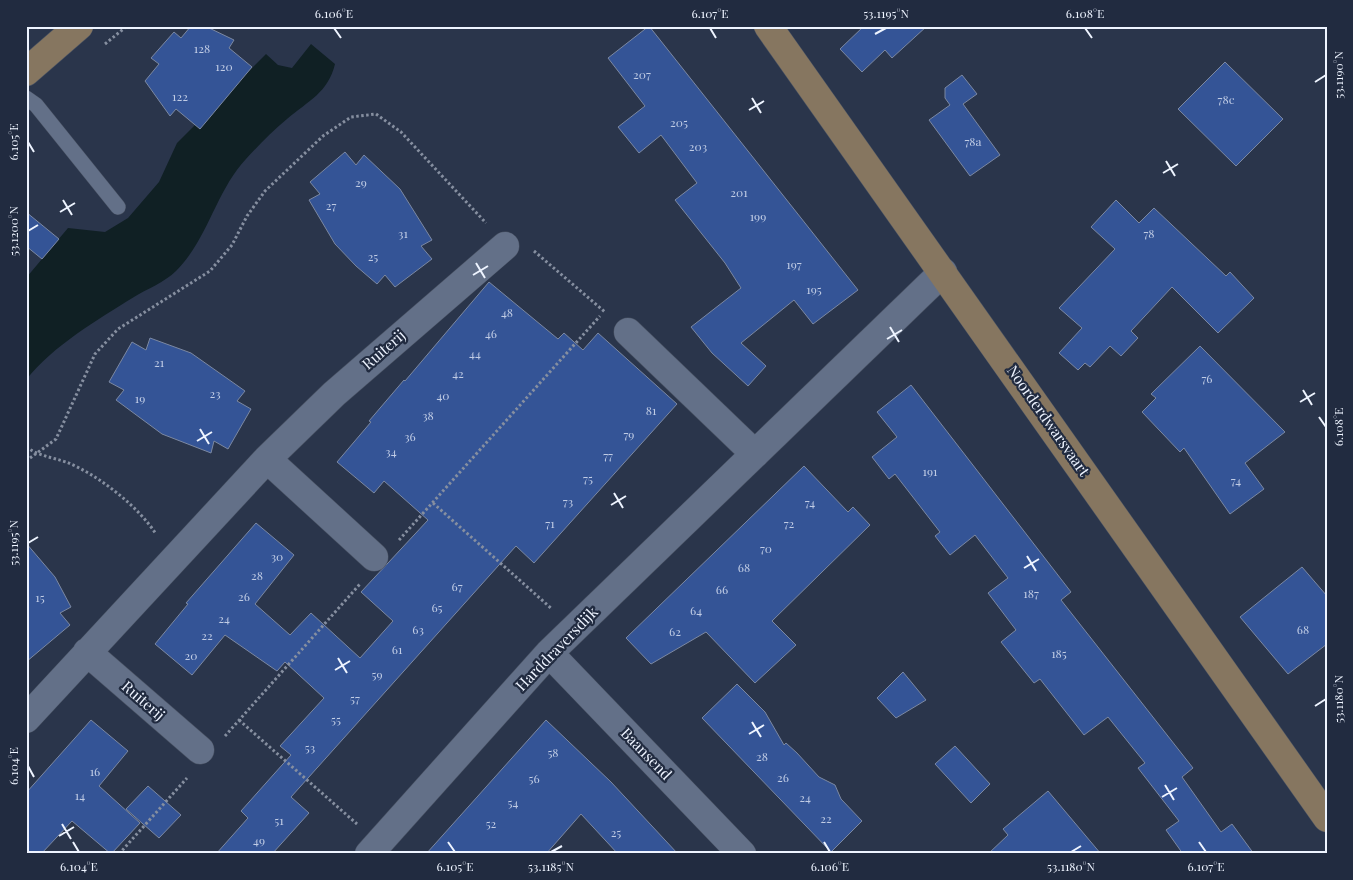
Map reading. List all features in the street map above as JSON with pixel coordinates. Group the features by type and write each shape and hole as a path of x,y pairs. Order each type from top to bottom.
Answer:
{"main road":[{"path":"26,72 79,26"},
{"name":"Noorderdwarsvaart","path":"768,26 1327,818"}],"street":[{"name":"Ruiterij","path":"26,719 267,459 334,394 505,246"},
{"name":"Harddraversdijk","path":"374,848 549,653 943,272"},
{"path":"628,332 756,454"},
{"path":"267,459 374,557"},
{"name":"Ruiterij","path":"87,652 200,750"},
{"name":"Baansend","path":"549,653 742,854"}],"lane":[{"path":"26,98 36,105 118,207"}],"path":[{"path":"26,461 56,439 95,354 118,329 210,271 232,246 247,216 265,191 323,136 351,117 376,114 401,132 505,246 516,236 628,332"},
{"path":"26,447 37,454 66,462 98,479 132,507 153,529 173,559"},
{"path":"432,503 574,629"},
{"path":"239,720 374,848"}],"shaded area":[{"path":"311,44 335,64 332,74 316,96 271,133 246,159 227,185 196,244 176,271 167,279 105,315 63,344 37,367 26,380 26,278 68,228 105,232 128,218 159,182 177,143 266,54 278,65 292,68"}],"building":[{"path":"191,26 205,26 234,40 229,48 252,67 200,129 176,109 170,116 145,81 159,64 151,58 174,32 181,38"},
{"path":"649,26 858,290 813,324 794,300 741,343 766,366 748,386 712,353 691,327 741,288 725,263 675,200 697,183 661,135 639,153 618,127 645,106 608,58"},
{"path":"864,26 927,26 892,58 885,50 862,72 840,49"},
{"path":"1225,62 1283,119 1236,166 1178,109"},
{"path":"962,75 977,94 963,104 1000,155 970,176 929,120 950,105 945,98 945,88"},
{"path":"345,152 356,165 364,155 400,189 432,240 421,246 432,259 395,287 385,275 377,284 356,266 335,244 309,200 320,194 310,182"},
{"path":"1116,200 1139,223 1154,208 1226,276 1230,272 1254,298 1218,333 1172,287 1131,331 1138,338 1121,356 1110,346 1090,367 1085,363 1078,370 1059,353 1082,328 1059,308 1115,249 1091,227"},
{"path":"26,212 59,239 42,259 26,246"},
{"path":"489,282 558,339 564,333 583,350 598,333 677,404 534,563 516,546 291,797 309,813 272,854 216,854 248,818 241,811 291,755 280,746 324,698 285,662 277,671 225,635 192,675 155,644 188,604 186,603 256,523 294,555 255,604 290,635 311,613 360,658 393,621 361,592 428,520 384,481 374,493 337,462 371,422 369,421"},
{"path":"150,338 191,353 245,391 237,401 251,409 228,449 214,441 211,453 162,434 116,400 124,390 109,382 132,342 146,350"},
{"path":"1200,346 1285,432 1245,463 1264,489 1230,514 1184,448 1180,452 1142,412 1156,398 1151,394"},
{"path":"911,385 1071,592 1061,600 1193,768 1182,777 1221,832 1232,824 1254,854 1183,854 1166,830 1179,821 1138,768 1145,763 1108,717 1084,735 1040,679 1034,683 1001,642 1016,630 988,593 1008,578 975,535 950,555 935,536 940,532 895,474 889,479 872,457 897,437 877,412"},
{"path":"804,466 848,512 853,507 870,525 772,621 796,645 755,683 706,632 651,664 626,638"},
{"path":"26,543 55,577 71,607 60,613 70,625 26,662"},
{"path":"1302,567 1327,596 1327,644 1288,674 1240,617"},
{"path":"903,672 926,700 896,718 877,698"},
{"path":"737,684 765,712 784,745 786,743 797,753 819,777 835,785 841,799 862,821 831,852 702,718"},
{"path":"91,720 128,751 99,786 140,823 111,854 72,821 41,854 26,854 26,793"},
{"path":"546,720 611,782 678,854 618,854 581,814 546,854 426,854"},
{"path":"955,746 990,784 971,803 935,764"},
{"path":"148,786 181,815 159,838 126,809"},
{"path":"1048,791 1101,854 988,854 1008,835 1003,829"}]}
